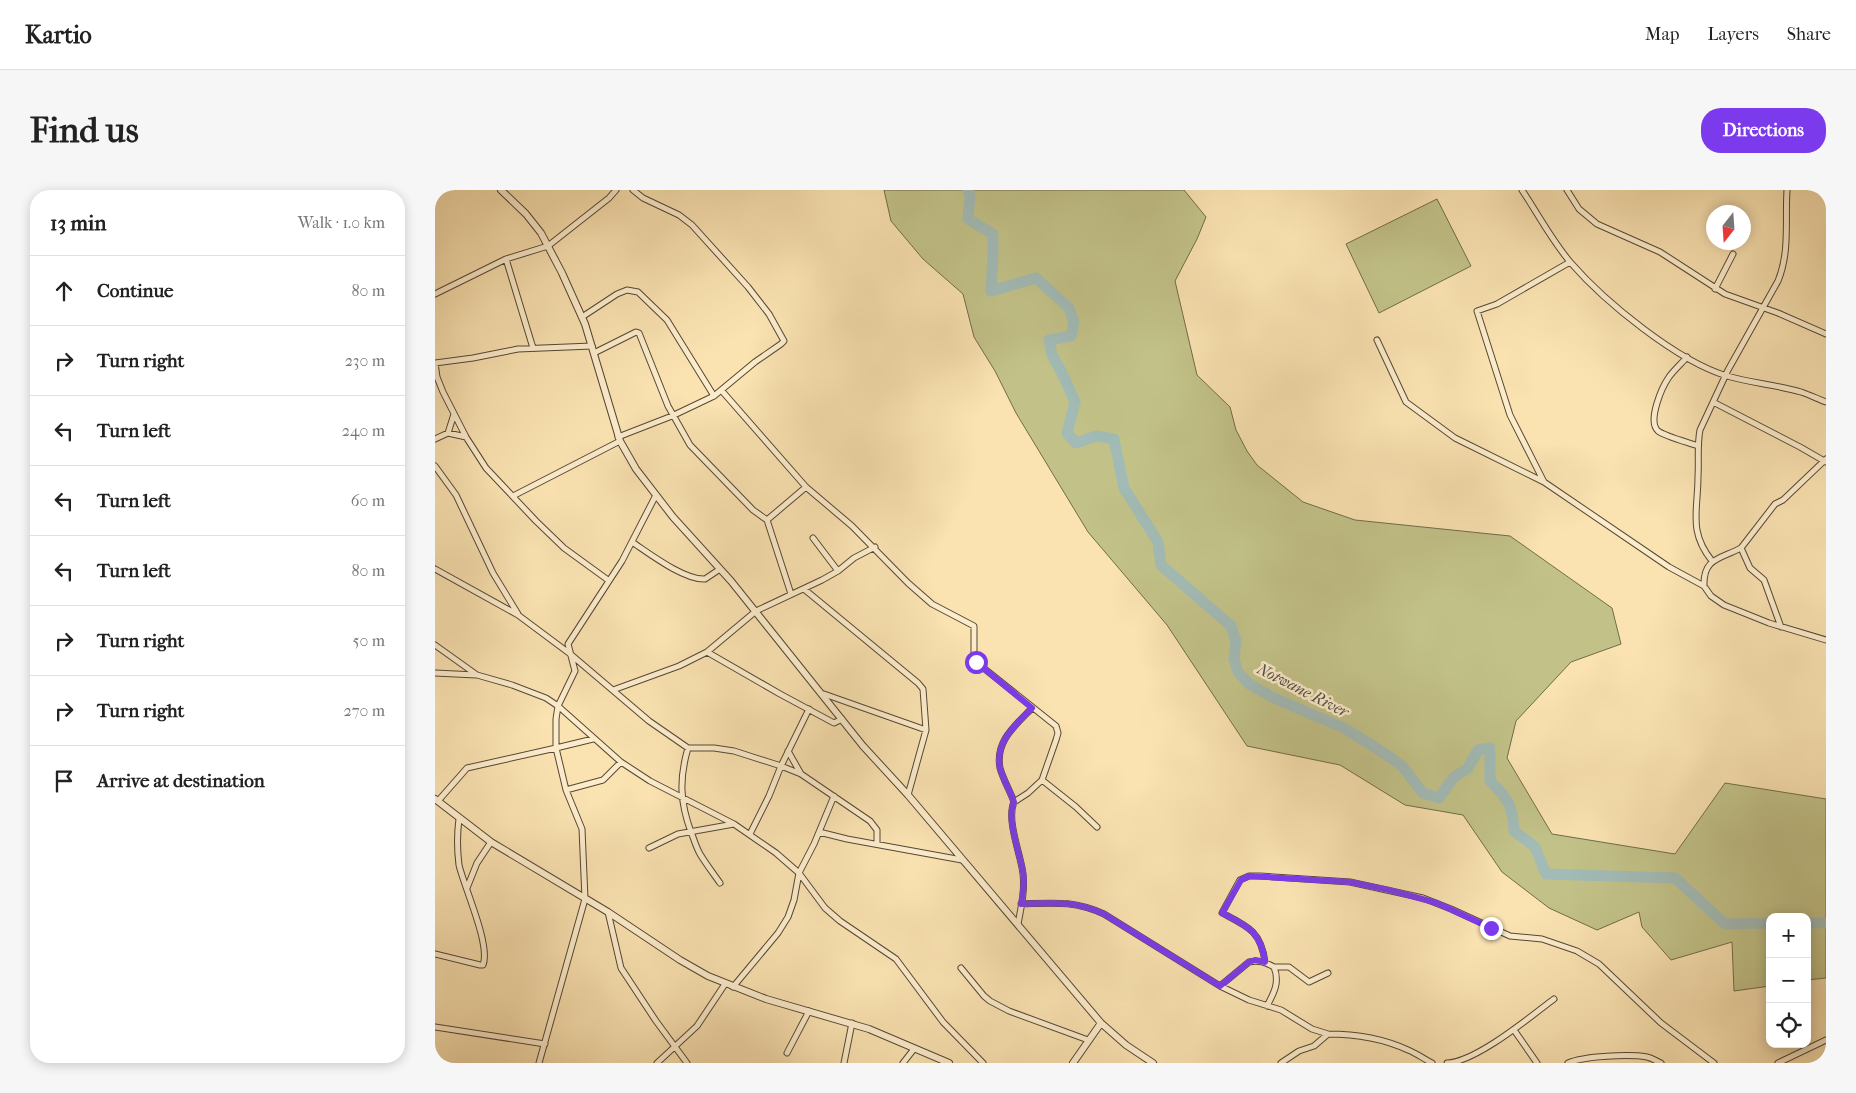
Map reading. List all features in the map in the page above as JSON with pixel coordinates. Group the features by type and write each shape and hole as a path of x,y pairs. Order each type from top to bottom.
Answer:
{"street":[{"path":"501,190 526,214 548,246 582,317 619,439 636,469 673,517 756,611 824,694 863,746 908,795 1101,1024 1153,1063"},
{"path":"435,294 506,259 548,246 609,198 616,190"},
{"path":"513,496 619,439 715,396 784,340 748,287 692,225 679,215 643,198 633,190"},
{"path":"1523,190 1571,262 1595,287 1635,322 1662,342 1687,357 1725,375 1801,392 1826,402"},
{"path":"1567,190 1579,209 1597,224 1660,252 1725,294 1826,334"},
{"path":"1712,561 1702,548 1697,526 1698,446 1701,430 1725,375 1778,281 1783,268 1786,250 1787,190"},
{"path":"1715,289 1733,254"},
{"path":"506,259 533,348"},
{"path":"1544,482 1510,415 1477,311 1497,304 1571,262"},
{"path":"582,317 617,294 627,290 638,292 667,320 715,396"},
{"path":"608,580 564,548 486,468 454,414 440,385 435,363 518,349 593,350 636,332 639,333 672,416 690,445 746,504 767,520 791,594"},
{"path":"1377,340 1406,402 1455,438 1544,482 1669,567 1704,586 1711,596 1724,605 1781,627 1826,640"},
{"path":"1687,357 1674,371 1662,389 1654,416 1654,423 1658,431 1698,446"},
{"path":"721,391 807,487 875,548 908,583 932,604 974,626 974,657 976,662 1058,729 1042,780 1012,805 1012,821 1023,873 1024,889 1018,924"},
{"path":"1704,586 1705,570 1712,561 1741,548 1775,504 1783,500 1825,461 1713,402"},
{"path":"448,433 454,414"},
{"path":"435,439 448,433 466,437"},
{"path":"435,466 456,494 493,573 518,614"},
{"path":"767,520 807,487"},
{"path":"539,1063 585,899 582,828 567,790 556,748 558,706 575,673 568,642 632,542 656,495"},
{"path":"813,538 838,571"},
{"path":"632,542 666,564 695,577 705,579 720,569"},
{"path":"613,690 679,666 707,652 756,611 838,571 854,558 875,548"},
{"path":"1741,548 1750,568 1764,580 1781,627"},
{"path":"435,569 518,614 569,653 649,722 688,748 714,748 734,751 801,774 870,821 876,828 877,844"},
{"path":"804,589 921,686 924,697 926,730 908,795"},
{"path":"435,645 477,675"},
{"path":"707,652 834,723 842,719"},
{"path":"435,673 477,675 543,696 558,706 621,762 650,781 751,834 799,873 825,908 840,921 897,959 943,1022 983,1063"},
{"path":"824,694 926,730"},
{"path":"1014,802 1001,770 1000,746 1032,708"},
{"path":"751,834 809,709"},
{"path":"593,739 467,768 437,800 491,842 609,912 680,960 725,984 766,999 852,1023 893,1038 949,1063"},
{"path":"688,748 684,762 681,796 699,852 720,882"},
{"path":"788,751 801,774"},
{"path":"567,790 603,780 621,762"},
{"path":"1042,780 1076,807 1097,827"},
{"path":"733,987 778,933 788,917 794,900 799,873 834,796"},
{"path":"435,954 480,965 484,962 485,954 478,923 459,865 457,841 459,818"},
{"path":"649,848 678,834 734,824"},
{"path":"819,832 847,839 963,860"},
{"path":"466,889 477,863 491,842"},
{"path":"1265,962 1260,941 1255,933 1247,926 1222,913 1244,878 1260,876 1350,882 1397,892 1437,903 1510,936 1535,938 1588,956 1661,1022 1714,1063"},
{"path":"1021,904 1067,903 1091,908 1110,917 1220,986 1249,1000 1281,1010 1304,1025 1328,1034 1350,1034 1382,1040 1407,1049 1433,1063"},
{"path":"609,912 621,968 687,1063"},
{"path":"1220,986 1249,962 1255,960 1265,962 1274,967 1289,967 1309,982 1329,973"},
{"path":"1267,1006 1276,988 1277,978 1274,967"},
{"path":"961,968 990,1001 1017,1014 1088,1040"},
{"path":"657,1063 697,1026 725,984"},
{"path":"1447,1063 1458,1061 1473,1054 1514,1030 1554,999"},
{"path":"787,1052 809,1011"},
{"path":"844,1063 852,1023"},
{"path":"1073,1063 1101,1024"},
{"path":"435,1027 545,1044"},
{"path":"1514,1030 1537,1063"},
{"path":"1281,1063 1299,1051 1314,1046 1328,1034"},
{"path":"1778,1063 1826,1040"},
{"path":"903,1063 914,1048"},
{"path":"1568,1063 1595,1058 1634,1056 1649,1058 1661,1063"}],"green space":[{"path":"884,190 1184,190 1206,217 1175,281 1197,375 1230,407 1236,430 1257,465 1303,502 1355,520 1510,536 1612,608 1621,644 1571,662 1516,721 1507,758 1552,834 1675,854 1725,783 1826,799 1826,978 1811,980 1811,913 1766,913 1766,987 1734,991 1732,942 1671,960 1642,927 1639,912 1597,930 1549,908 1502,872 1463,815 1405,805 1340,765 1247,746 1167,625 1088,532 1016,413 995,371 974,337 963,294 923,259 891,221"},
{"path":"1437,199 1471,266 1379,313 1346,244"}],"waterway":[{"name":"Notwane River","path":"968,190 970,196 968,219 993,234 991,291 1036,278 1069,308 1074,322 1071,336 1049,340 1052,355 1075,402 1067,433 1076,443 1096,436 1114,439 1124,488 1158,542 1161,565 1231,626 1236,641 1234,659 1238,672 1249,684 1274,698 1344,728 1402,766 1423,793 1439,798 1453,778 1468,768 1478,750 1490,748 1490,781 1501,792 1511,809 1514,831 1535,847 1546,874 1675,878 1725,924 1766,923"},
{"name":"Notwane River","path":"1811,923 1826,923"}],"route":[{"path":"976,662 1032,708 1001,743 999,752 1001,770 1014,802 1012,805 1012,821 1023,873 1024,889 1021,904 1067,903 1080,904 1091,908 1104,914 1220,986 1249,962 1255,960 1265,962 1260,941 1255,933 1247,926 1222,913 1241,880 1249,876 1350,882 1389,890 1437,903 1491,928"}]}
